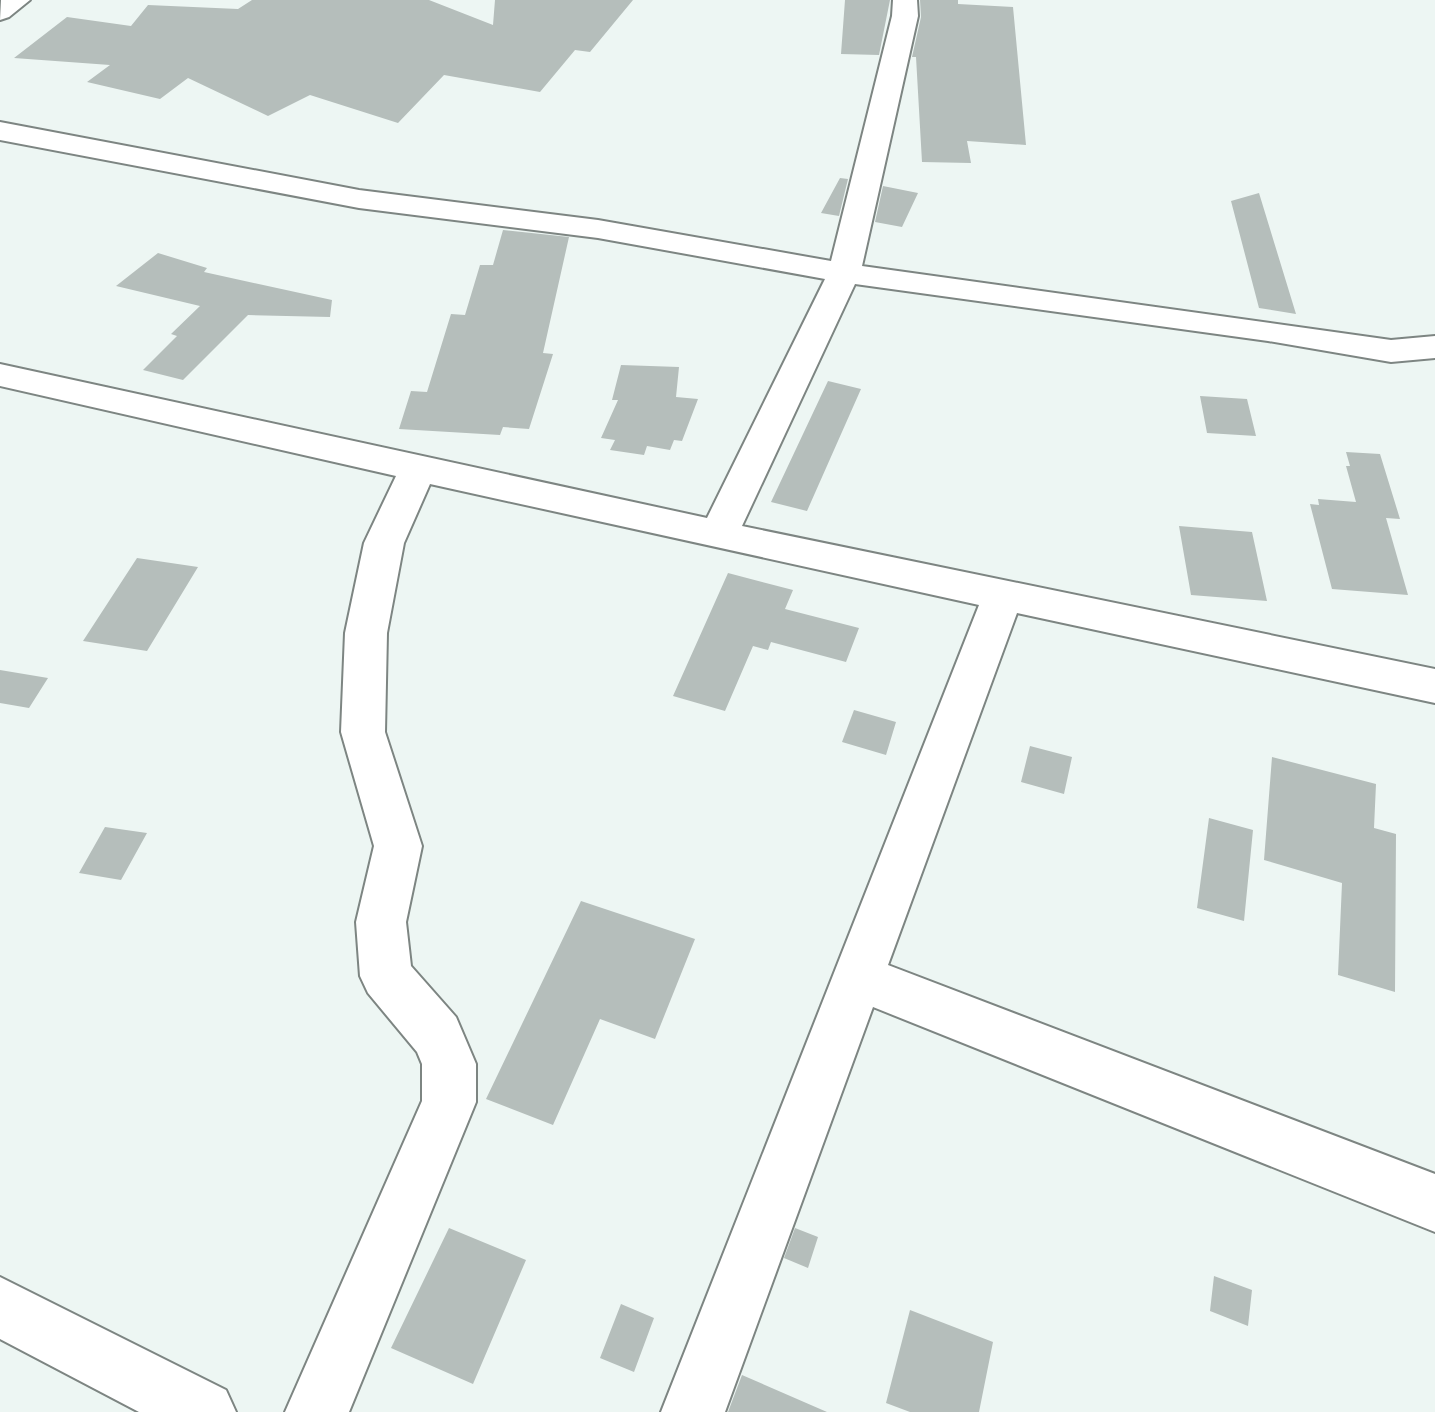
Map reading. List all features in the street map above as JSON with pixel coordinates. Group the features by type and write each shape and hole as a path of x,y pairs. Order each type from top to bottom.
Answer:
{"street":[{"path":"0,12 18,0"},
{"path":"718,535 844,273 905,16 905,0"},
{"path":"0,131 359,199 598,229 844,273 1268,331 1391,351 1435,347"},
{"path":"0,375 718,535 1435,686"},
{"path":"317,1412 449,1102 449,1064 437,1035 386,976 381,922 398,846 363,732 366,633 384,543 418,468"},
{"path":"693,1412 1003,595"},
{"path":"858,977 1435,1203"},
{"path":"0,1307 204,1412"}],"building":[{"path":"252,0 429,0 493,25 495,0 633,0 590,52 575,50 540,92 444,75 398,123 310,95 268,116 188,78 160,99 87,82 110,65 14,58 67,17 131,26 148,5 238,9"},
{"path":"845,0 890,0 879,55 841,54"},
{"path":"920,0 958,0 958,4 1013,7 1026,145 967,141 971,163 922,162 916,57 912,57 921,17"},
{"path":"840,178 848,179 839,216 821,213"},
{"path":"883,186 918,193 902,227 875,222"},
{"path":"1259,193 1296,314 1259,308 1231,201"},
{"path":"503,230 569,237 543,353 553,354 529,429 503,427 500,435 399,429 411,391 427,392 451,314 465,315 480,265 493,265"},
{"path":"158,253 207,268 204,272 332,300 330,317 248,315 183,380 143,370 177,336 171,334 200,306 116,286"},
{"path":"621,365 679,367 676,397 698,399 682,441 674,440 670,450 647,446 644,455 610,450 615,440 601,438 618,400 612,400"},
{"path":"828,381 861,389 807,511 771,502"},
{"path":"1200,396 1247,399 1256,436 1207,433"},
{"path":"1346,452 1380,454 1400,519 1386,518 1408,595 1332,589 1310,504 1319,505 1318,499 1356,502 1346,466 1350,466"},
{"path":"1179,526 1252,532 1267,601 1191,595"},
{"path":"137,558 198,567 147,651 83,641"},
{"path":"728,573 793,590 785,609 859,628 846,662 771,642 768,650 753,646 725,711 673,696"},
{"path":"0,670 48,678 29,708 0,703"},
{"path":"854,710 896,722 886,755 842,742"},
{"path":"1030,746 1072,757 1064,794 1021,782"},
{"path":"1272,757 1376,784 1374,828 1396,834 1395,992 1338,975 1342,883 1264,860"},
{"path":"1209,818 1253,830 1244,921 1197,908"},
{"path":"105,827 147,833 121,880 79,873"},
{"path":"581,901 695,939 655,1039 600,1019 553,1125 486,1099"},
{"path":"449,1228 526,1260 473,1384 391,1348"},
{"path":"795,1228 818,1237 808,1268 784,1258"},
{"path":"1214,1276 1252,1290 1248,1326 1210,1311"},
{"path":"621,1304 654,1318 634,1372 600,1358"},
{"path":"910,1310 993,1342 979,1412 910,1412 886,1403"},
{"path":"742,1375 827,1412 728,1412"}]}
